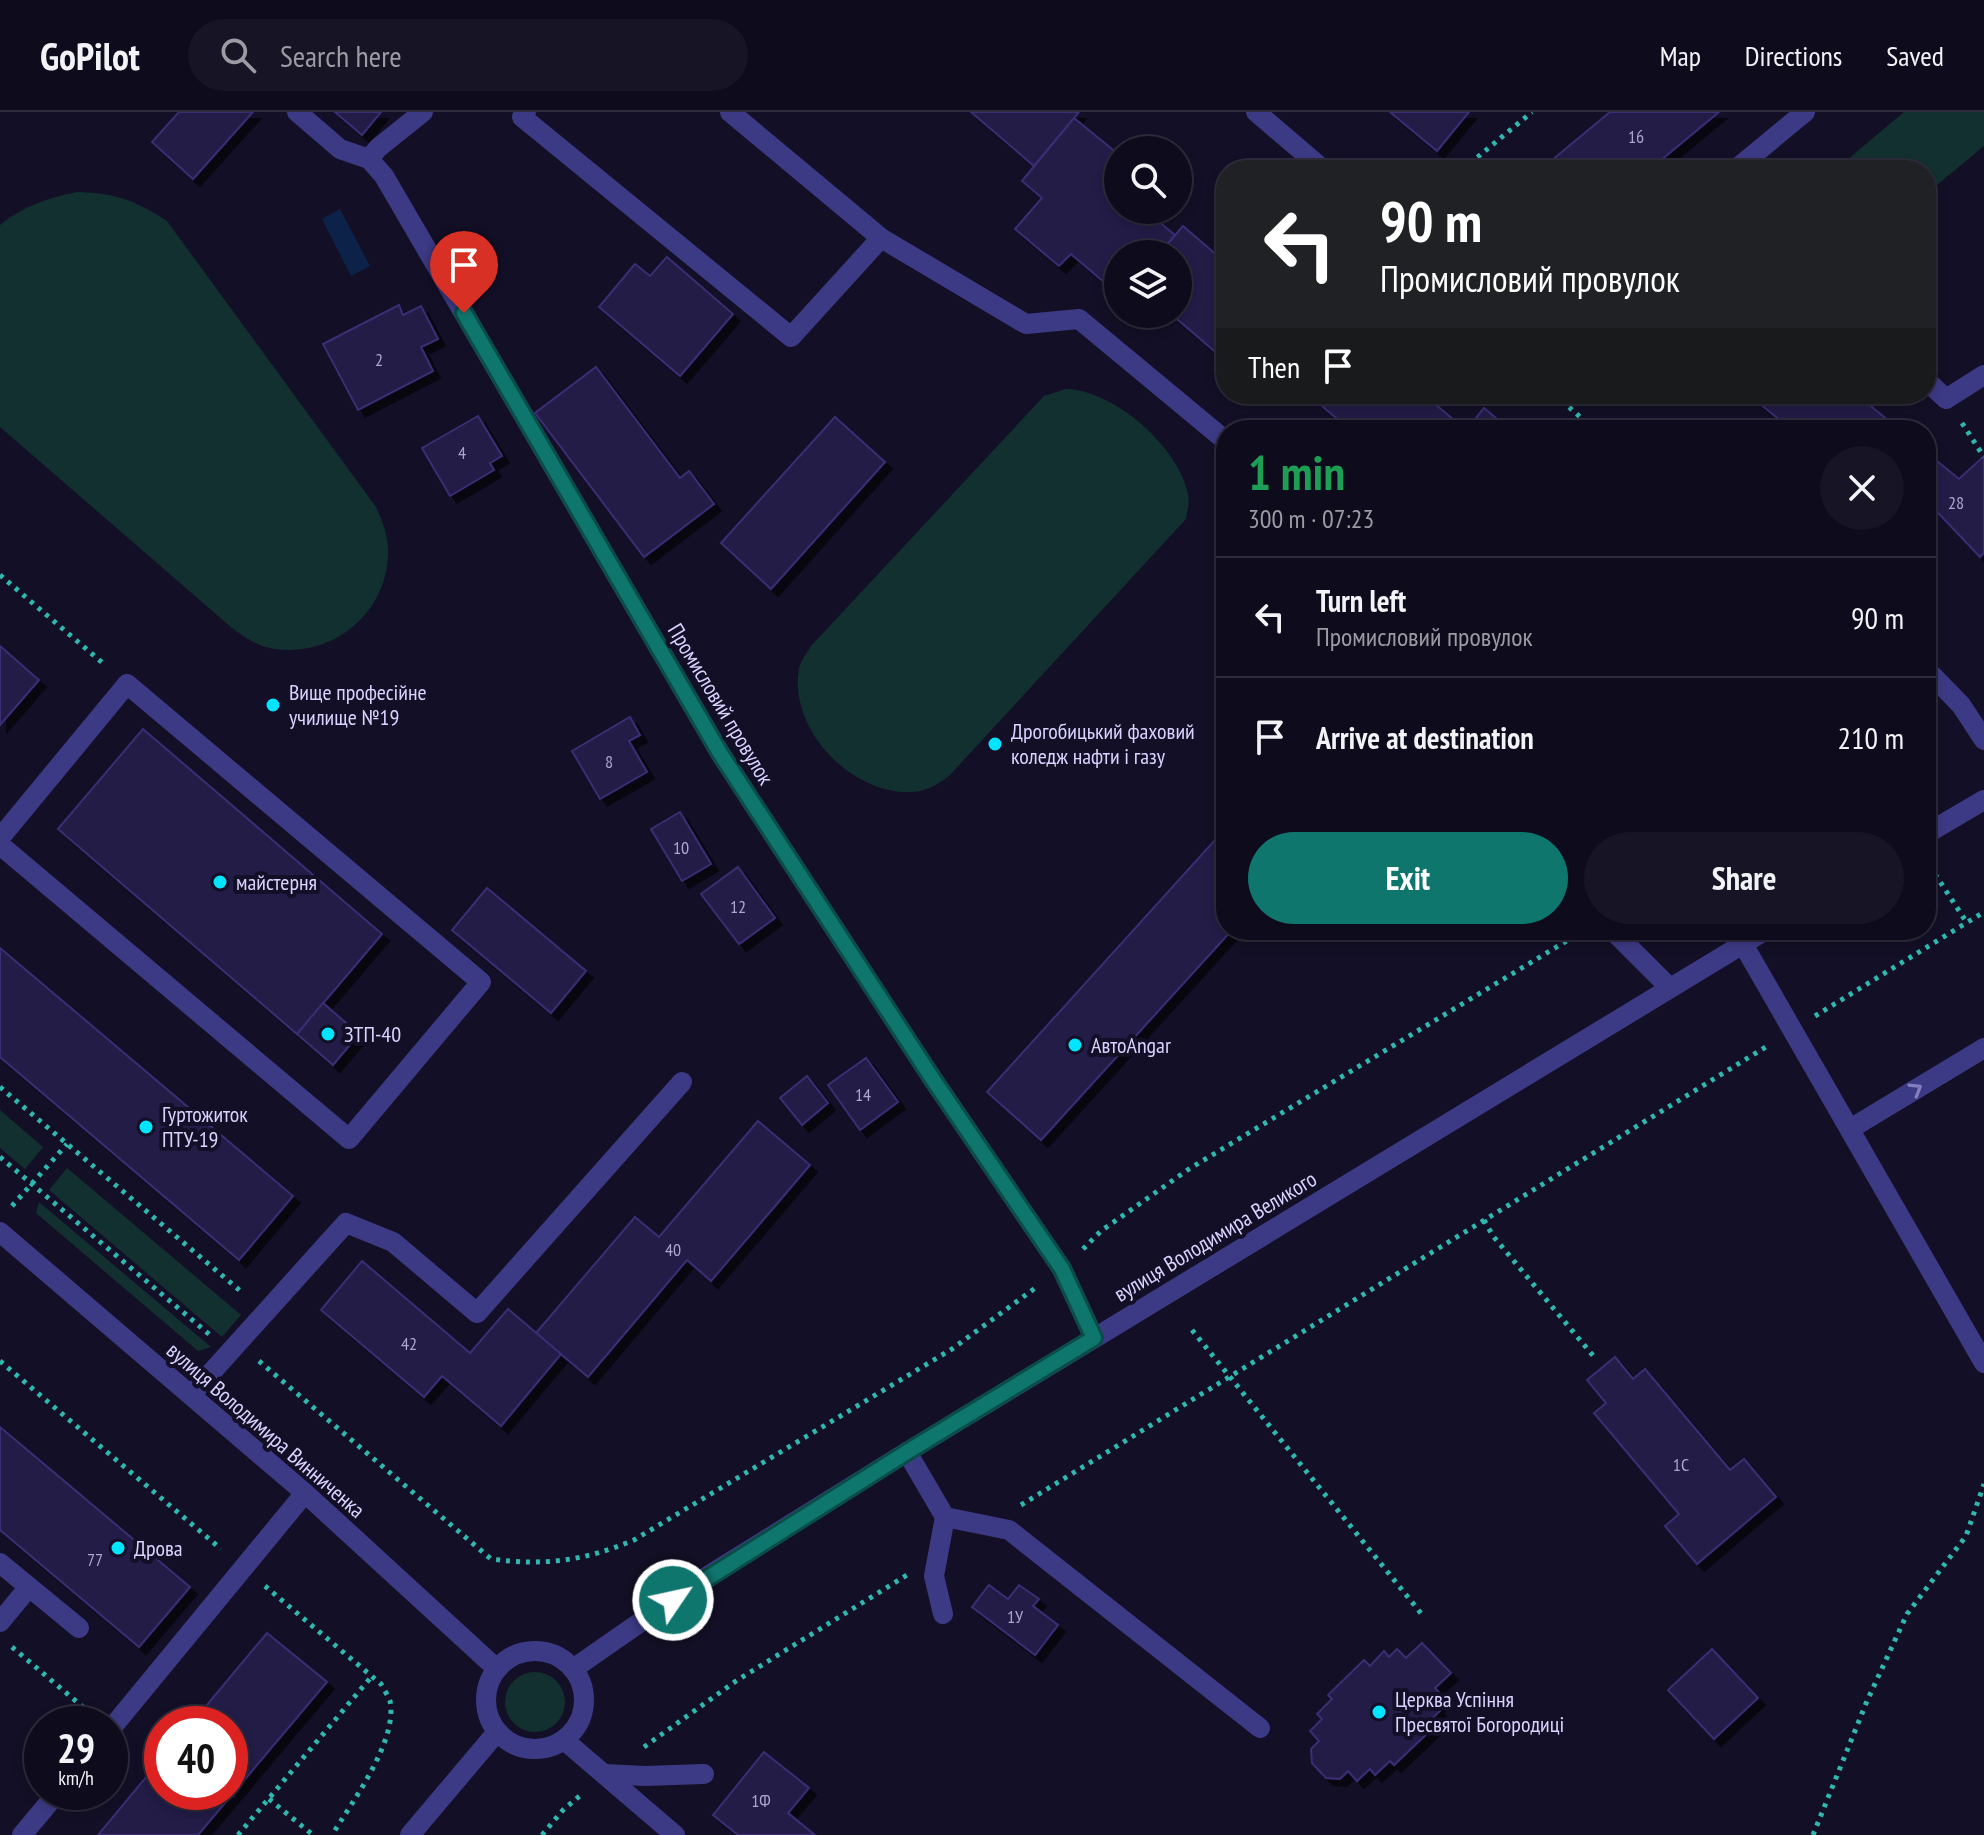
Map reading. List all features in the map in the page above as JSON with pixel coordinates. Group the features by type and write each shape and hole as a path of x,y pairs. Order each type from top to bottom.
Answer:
{"street":[{"name":"Промисловий провулок","path":"297,112 340,149 369,159 384,176 720,753 932,1078 1062,1269 1094,1338"},
{"path":"369,159 423,112"},
{"path":"730,112 881,238 1026,324 1079,319 1216,433"},
{"path":"1256,112 1312,160"},
{"path":"1747,160 1805,112"},
{"path":"522,114 791,337 881,238"},
{"path":"1936,390 1946,399 1984,375"},
{"path":"1936,679 1961,705 1984,740"},
{"path":"0,838 127,684 481,982 349,1139 0,845"},
{"path":"1936,828 1984,800"},
{"path":"1622,940 1670,988"},
{"name":"вулиця Володимира Великого","path":"573,1669 698,1582 907,1452 1750,940"},
{"path":"1743,944 1984,1363"},
{"path":"1850,1129 1984,1048"},
{"path":"191,1395 346,1223 393,1242 477,1313 682,1082"},
{"name":"вулиця Володимира Винниченка","path":"0,1232 305,1493 497,1669"},
{"path":"907,1452 945,1517 934,1576 943,1614"},
{"path":"128,1708 305,1493"},
{"path":"945,1517 1009,1530 1260,1728"},
{"path":"0,1563 79,1628"},
{"path":"0,1622 29,1587"},
{"path":"530,1651 558,1656 573,1669 580,1680 584,1706 580,1719 564,1740 553,1746 529,1750 506,1741 491,1724 485,1705 487,1686 497,1669 512,1656 530,1651"},
{"path":"410,1835 497,1732"},
{"path":"564,1740 675,1835"},
{"path":"605,1774 704,1774"},
{"path":"22,1835 43,1810"}],"path":[{"path":"1474,160 1532,112"},
{"path":"1946,399 1984,457"},
{"path":"1565,404 1584,420"},
{"path":"0,575 127,684"},
{"path":"1936,876 1967,923"},
{"path":"987,1526 1984,912"},
{"path":"0,1157 491,1559 530,1564 566,1561 602,1554 634,1540 952,1349 1062,1269 1101,1231 1189,1169 1567,940"},
{"path":"0,1087 266,1313"},
{"path":"10,1207 67,1144"},
{"path":"1484,1220 1493,1236 1595,1358"},
{"path":"1192,1330 1424,1617"},
{"path":"0,1361 381,1684 390,1700 390,1722 381,1750 332,1835"},
{"path":"1813,1835 1867,1701 1907,1614 1966,1536 1984,1484"},
{"path":"542,1835 563,1810 605,1774 736,1681 938,1555"},
{"path":"12,1647 81,1706"},
{"path":"238,1835 372,1676"},
{"path":"269,1799 313,1835"}],"green space":[{"path":"1904,112 1984,112 1984,146 1936,186 1936,160 1847,160"},
{"path":"77,192 124,199 167,221 376,507 388,542 385,576 367,612 353,627 336,638 297,650 269,648 247,639 0,427 0,225 36,204"},
{"path":"1066,389 1104,399 1142,424 1158,440 1182,476 1189,497 1186,519 949,776 916,792 888,790 866,782 828,753 813,734 803,713 798,691 801,662 811,646 1044,396"},
{"path":"0,1110 43,1147 25,1169 0,1148"},
{"path":"67,1168 241,1315 222,1337 49,1190"},
{"path":"39,1202 211,1347 198,1351 36,1213"},
{"path":"535,1672 556,1681 565,1702 556,1723 535,1732 514,1723 505,1702 514,1681"}],"water":[{"path":"340,209 370,266 351,276 322,219"}],"building":[{"path":"179,112 253,112 193,179 152,142"},
{"path":"335,112 381,112 362,135"},
{"path":"971,112 1079,112 1034,166"},
{"path":"1390,112 1469,112 1437,151"},
{"path":"1610,112 1719,112 1661,160 1552,160"},
{"path":"1074,118 1104,143 1104,224 1162,224 1175,235 1171,240 1104,240 1104,282 1071,254 1059,266 1015,229 1042,198 1022,181"},
{"path":"1183,226 1216,254 1216,352 1187,328 1192,328 1192,240 1171,240"},
{"path":"667,257 733,314 680,376 599,307 635,264 650,276"},
{"path":"399,305 403,315 421,306 438,339 421,347 433,371 358,410 323,344"},
{"path":"596,367 680,478 689,471 714,504 644,557 535,413"},
{"path":"1320,404 1435,404 1454,420 1338,420"},
{"path":"1760,404 1868,404 1888,420 1780,420"},
{"path":"1484,408 1498,420 1474,420"},
{"path":"478,416 502,456 490,463 494,470 450,496 422,448"},
{"path":"835,417 885,462 771,589 721,543"},
{"path":"1984,456 1984,553 1980,557 1936,511 1936,460 1959,479"},
{"path":"0,646 39,680 0,725"},
{"path":"630,717 640,735 629,741 647,772 600,799 572,751"},
{"name":"майстерня","path":"143,729 382,934 297,1034 58,829"},
{"path":"680,812 711,864 682,881 651,829"},
{"path":"1216,839 1216,940 1223,940 1041,1140 987,1092"},
{"path":"738,867 775,918 739,944 701,894"},
{"path":"487,888 586,971 551,1013 452,930"},
{"name":"Гуртожиток ПТУ-19","path":"0,948 293,1196 239,1260 0,1057"},
{"name":"ЗТП-40","path":"323,1003 359,1034 333,1065 297,1034"},
{"path":"866,1058 898,1102 860,1130 828,1085"},
{"path":"807,1076 828,1103 802,1125 780,1098"},
{"path":"758,1121 810,1165 711,1281 687,1260 588,1377 536,1333 635,1217 659,1237"},
{"path":"362,1261 470,1353 508,1309 561,1354 501,1426 442,1376 424,1397 321,1310"},
{"path":"1615,1357 1633,1379 1645,1369 1730,1470 1744,1459 1776,1497 1697,1564 1665,1526 1679,1514 1594,1413 1606,1403 1587,1380"},
{"path":"0,1427 190,1587 139,1647 0,1530"},
{"path":"989,1585 1008,1599 1019,1585 1039,1599 1033,1606 1058,1625 1035,1655 972,1607"},
{"path":"267,1633 327,1682 248,1776 248,1706 206,1706"},
{"name":"Церква Успіння Пресвятої Богородиці","path":"1422,1643 1451,1673 1435,1688 1444,1698 1436,1706 1440,1711 1426,1724 1431,1730 1394,1765 1390,1761 1375,1775 1370,1769 1357,1781 1348,1771 1340,1779 1326,1778 1312,1763 1311,1749 1319,1741 1310,1731 1322,1719 1317,1714 1332,1699 1328,1695 1364,1660 1370,1666 1384,1651 1389,1657 1397,1649 1406,1658"},
{"path":"1712,1649 1758,1698 1714,1739 1668,1690"},
{"path":"764,1752 809,1788 788,1813 815,1835 738,1835 713,1815"},
{"path":"144,1780 144,1810 219,1810 198,1835 98,1835 119,1810 128,1810 128,1799"}],"place":[{"name":"Вище професійне училище №19","path":"273,705"},
{"name":"Дрогобицький фаховий коледж нафти і газу","path":"995,744"},
{"name":"майстерня","path":"220,882"},
{"name":"ЗТП-40","path":"328,1034"},
{"name":"АвтоAngar","path":"1075,1045"},
{"name":"Гуртожиток ПТУ-19","path":"146,1127"},
{"name":"Дрова","path":"118,1548"},
{"name":"Церква Успіння Пресвятої Богородиці","path":"1379,1712"}],"route":[{"path":"464,313 720,753 932,1078 1062,1269 1094,1338 673,1600"}]}
